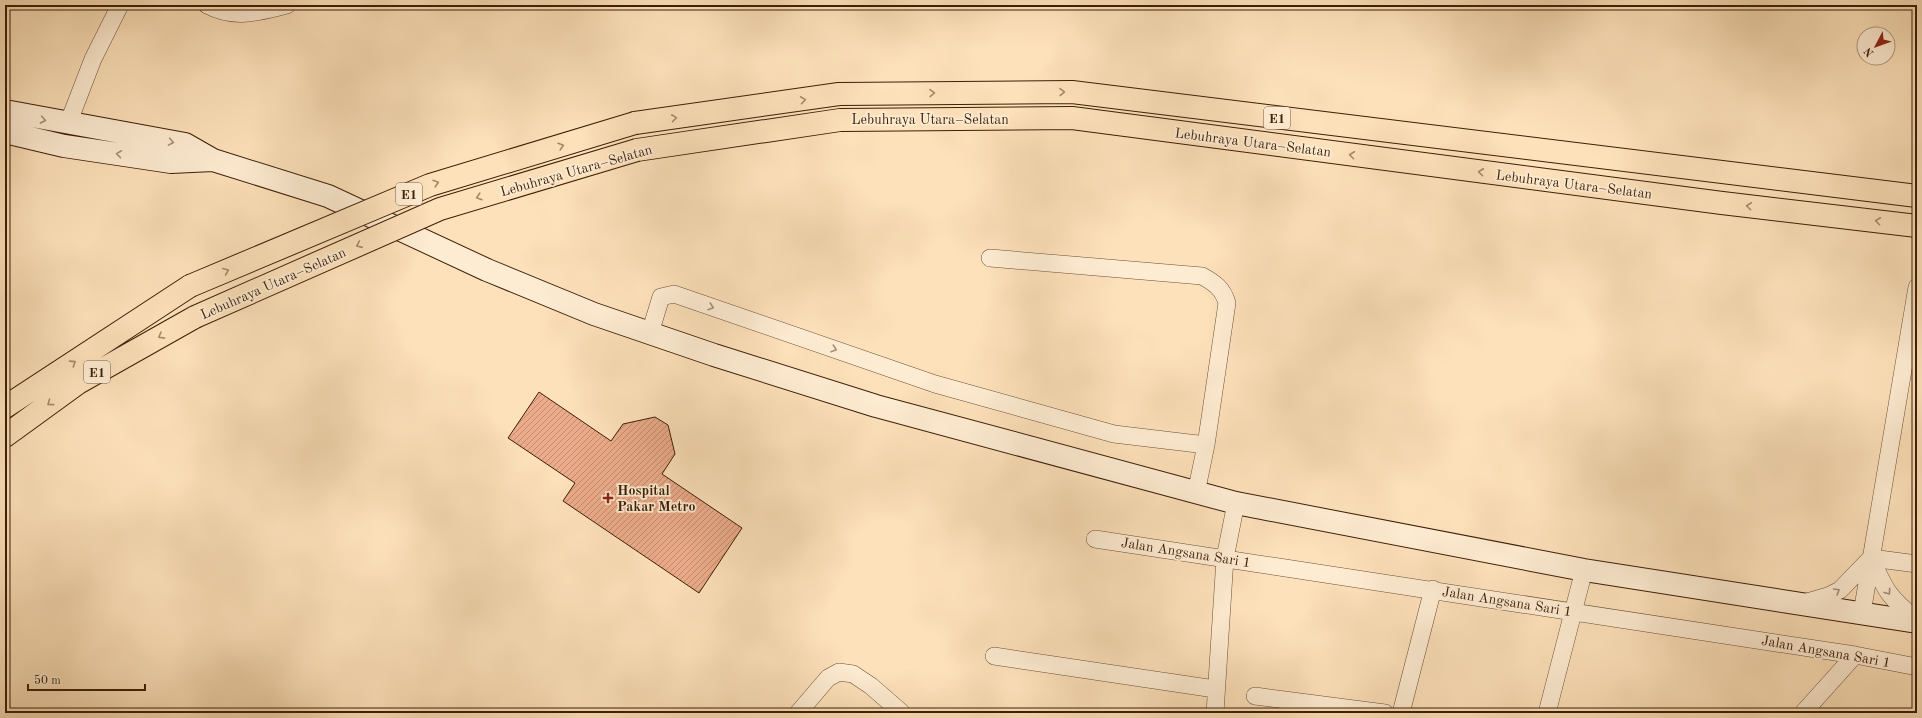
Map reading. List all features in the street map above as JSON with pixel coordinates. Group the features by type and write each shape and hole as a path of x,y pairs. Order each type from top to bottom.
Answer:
{"highway":[{"name":"Lebuhraya Utara–Selatan","path":"5,407 190,286 430,185 635,123 839,94 1072,92 1917,196"},
{"name":"Lebuhraya Utara–Selatan","path":"5,436 78,382 195,317 440,209 637,150 840,120 1072,118 1706,201 1917,226"}],"main road":[{"path":"5,111 68,124 184,144 213,160 328,196 538,291 594,314 876,406 1134,474 1196,493 1236,503 1584,570 1917,621"},
{"path":"5,132 64,146 171,162 213,160"}],"street":[{"path":"68,124 93,59 120,5"},
{"path":"207,5 232,14 248,14 287,5"},
{"path":"990,258 1202,276 1214,283 1224,292 1228,303 1206,445 1196,493"},
{"path":"1862,613 1917,287"},
{"path":"650,333 661,298 674,294 935,384 1114,434 1206,445"},
{"path":"1215,713 1215,689 1225,558 1236,503"},
{"name":"Jalan Angsana Sari 1","path":"1095,539 1433,589 1855,655 1917,668"},
{"path":"1871,558 1917,564"},
{"path":"1801,603 1828,596 1840,590 1871,558"},
{"path":"1871,558 1887,592 1899,606 1917,621"},
{"path":"1547,713 1572,611 1584,570"},
{"path":"1401,713 1433,589"},
{"path":"1803,713 1855,655"},
{"path":"994,656 1215,689"},
{"path":"798,713 828,678 839,672 853,674 871,686 902,713"},
{"path":"1255,696 1385,713"}],"building":[{"path":"539,392 611,441 623,424 655,417 668,425 675,454 662,474 742,528 699,593 563,501 575,483 508,438"}],"place":[{"name":"Hospital Pakar Metro","path":"608,498"}]}
